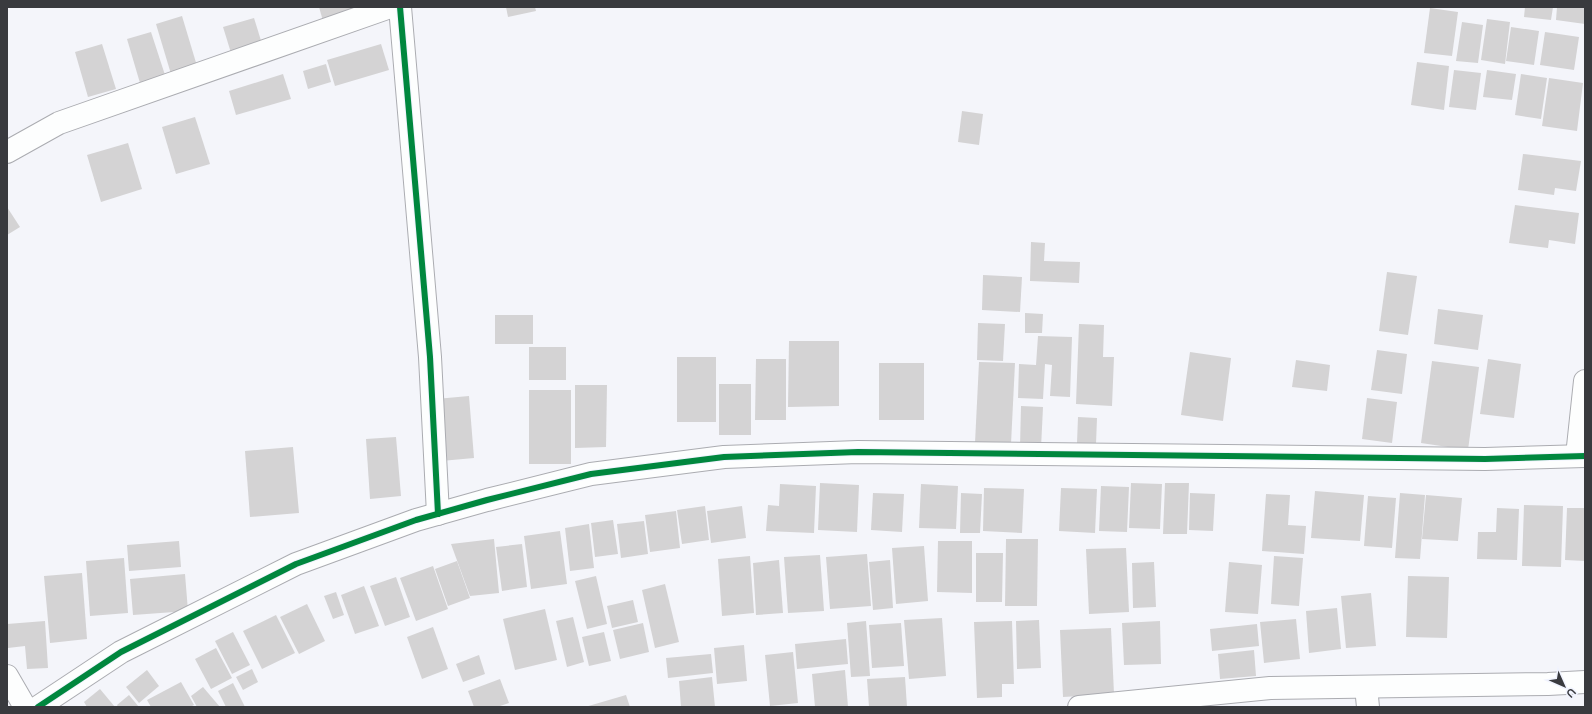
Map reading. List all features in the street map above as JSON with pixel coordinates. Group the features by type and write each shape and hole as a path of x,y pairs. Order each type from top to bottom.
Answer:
{"street":[{"path":"7,152 59,123 390,7"},
{"path":"400,7 430,357 438,514"},
{"path":"38,707 121,652 296,564 416,520 487,500 591,474 724,457 858,452 1485,459 1581,456 1585,381"},
{"path":"7,676 25,707"},
{"path":"1079,707 1270,688 1367,697 1585,682"}],"building":[{"path":"319,7 368,7 323,21"},
{"path":"506,7 535,7 536,11 508,17"},
{"path":"1525,7 1553,7 1551,20 1524,17"},
{"path":"1557,7 1585,7 1585,24 1556,20"},
{"path":"1430,8 1458,12 1452,56 1424,53"},
{"path":"182,16 197,66 171,74 156,24"},
{"path":"254,18 263,47 232,56 223,27"},
{"path":"1487,19 1510,22 1505,64 1481,60"},
{"path":"1462,22 1483,25 1478,63 1456,61"},
{"path":"1511,27 1539,31 1534,65 1506,61"},
{"path":"151,32 165,75 140,83 127,39"},
{"path":"1545,32 1579,37 1574,70 1540,65"},
{"path":"102,44 116,89 88,97 75,52"},
{"path":"381,44 389,70 335,86 327,60"},
{"path":"1417,62 1449,66 1444,110 1411,105"},
{"path":"326,64 331,82 308,89 303,71"},
{"path":"1454,70 1481,73 1476,110 1449,107"},
{"path":"1487,70 1516,74 1512,100 1483,97"},
{"path":"283,74 291,99 236,115 229,91"},
{"path":"1521,74 1547,78 1541,119 1515,115"},
{"path":"1549,78 1583,83 1577,131 1542,126"},
{"path":"962,111 983,114 979,145 958,142"},
{"path":"195,117 210,164 176,174 162,127"},
{"path":"128,143 142,189 101,202 87,155"},
{"path":"1523,154 1581,161 1576,191 1555,188 1554,195 1518,190"},
{"path":"1515,205 1579,213 1575,244 1549,240 1548,248 1509,243"},
{"path":"7,207 20,227 7,235"},
{"path":"1031,242 1045,243 1044,261 1080,262 1079,283 1030,281"},
{"path":"1387,272 1417,276 1408,335 1379,331"},
{"path":"983,275 1022,277 1020,312 982,310"},
{"path":"1438,309 1483,315 1478,350 1434,344"},
{"path":"1025,313 1043,314 1042,333 1025,333"},
{"path":"495,315 533,315 533,344 495,344"},
{"path":"978,323 1005,324 1003,361 977,360"},
{"path":"1079,324 1104,325 1103,357 1114,357 1112,406 1076,404"},
{"path":"1038,336 1072,337 1070,397 1050,396 1052,365 1045,364 1043,399 1018,398 1019,364 1036,365"},
{"path":"789,341 839,341 839,406 788,407"},
{"path":"529,347 566,347 566,380 529,380"},
{"path":"1377,350 1407,354 1402,394 1371,390"},
{"path":"1190,352 1231,358 1223,421 1181,415"},
{"path":"677,357 716,357 716,422 677,422"},
{"path":"756,359 786,359 786,420 755,420"},
{"path":"1488,359 1521,364 1514,418 1480,414"},
{"path":"1296,360 1330,365 1327,391 1292,387"},
{"path":"1432,361 1479,367 1468,450 1421,443"},
{"path":"979,362 1015,363 1011,444 975,443"},
{"path":"879,363 924,363 924,420 879,420"},
{"path":"719,384 751,384 751,435 719,435"},
{"path":"575,385 607,385 606,447 575,448"},
{"path":"529,390 571,390 571,464 529,464"},
{"path":"469,396 474,458 441,461 436,399"},
{"path":"1367,398 1397,402 1392,443 1362,439"},
{"path":"1021,406 1043,407 1041,448 1020,447"},
{"path":"1078,417 1097,418 1096,444 1077,443"},
{"path":"396,437 401,496 370,499 366,439"},
{"path":"293,447 299,513 250,517 245,451"},
{"path":"820,483 859,485 857,532 818,530"},
{"path":"1131,483 1162,484 1160,529 1129,528"},
{"path":"1165,483 1189,483 1187,534 1163,534"},
{"path":"780,484 816,486 814,533 766,531 768,505 779,506"},
{"path":"921,484 958,486 956,529 919,528"},
{"path":"1101,486 1129,487 1127,532 1099,531"},
{"path":"984,488 1024,489 1022,533 983,531"},
{"path":"1061,488 1097,489 1095,533 1059,531"},
{"path":"1315,491 1364,495 1360,541 1311,538"},
{"path":"873,493 904,494 902,532 871,530"},
{"path":"961,493 982,494 980,533 960,533"},
{"path":"1190,493 1215,494 1213,531 1189,530"},
{"path":"1400,493 1425,495 1420,559 1395,558"},
{"path":"1266,494 1290,495 1288,525 1306,526 1304,554 1262,551"},
{"path":"1426,495 1462,498 1458,541 1422,539"},
{"path":"1368,496 1396,498 1392,548 1364,546"},
{"path":"1524,505 1563,506 1561,567 1522,566"},
{"path":"705,506 709,540 682,544 677,510"},
{"path":"742,506 746,538 711,543 707,511"},
{"path":"1497,508 1519,509 1517,560 1477,559 1478,532 1496,532"},
{"path":"1567,508 1585,508 1585,561 1565,560"},
{"path":"676,511 680,548 650,552 645,515"},
{"path":"613,520 618,554 595,557 591,523"},
{"path":"644,521 648,554 621,558 617,524"},
{"path":"589,524 594,568 570,571 565,528"},
{"path":"560,531 567,584 531,589 524,536"},
{"path":"494,539 499,593 470,596 451,544"},
{"path":"1006,539 1038,539 1037,606 1005,606"},
{"path":"179,541 181,567 129,571 127,545"},
{"path":"938,541 972,541 972,593 937,592"},
{"path":"522,544 527,587 502,591 496,547"},
{"path":"924,546 928,601 896,604 892,548"},
{"path":"1126,548 1129,612 1089,614 1086,549"},
{"path":"976,553 1003,553 1002,602 976,602"},
{"path":"867,554 871,606 830,609 826,557"},
{"path":"820,555 824,611 788,613 784,557"},
{"path":"750,556 754,613 722,616 718,559"},
{"path":"1274,556 1303,558 1299,606 1271,604"},
{"path":"124,558 128,613 90,616 86,561"},
{"path":"779,560 783,613 756,615 753,563"},
{"path":"890,560 893,608 873,610 869,562"},
{"path":"457,561 470,598 448,606 435,569"},
{"path":"1154,562 1156,607 1133,608 1132,563"},
{"path":"1229,562 1262,565 1258,614 1225,612"},
{"path":"433,566 448,609 416,621 400,578"},
{"path":"82,573 87,639 50,643 44,576"},
{"path":"185,574 188,611 133,615 130,579"},
{"path":"596,576 607,624 587,629 575,581"},
{"path":"1408,576 1449,577 1447,638 1406,637"},
{"path":"396,577 410,617 385,626 370,586"},
{"path":"665,584 679,642 655,648 642,590"},
{"path":"364,586 379,626 355,634 341,595"},
{"path":"336,592 344,615 333,619 324,596"},
{"path":"1371,593 1376,646 1346,648 1341,596"},
{"path":"633,600 638,622 612,628 607,606"},
{"path":"307,604 325,641 299,654 280,617"},
{"path":"1337,608 1341,649 1309,653 1306,611"},
{"path":"545,609 557,660 515,670 503,619"},
{"path":"276,615 295,653 262,669 243,631"},
{"path":"573,617 584,662 567,667 556,621"},
{"path":"942,618 946,676 909,679 904,620"},
{"path":"1296,619 1300,659 1264,663 1260,622"},
{"path":"1039,620 1041,668 1017,669 1016,621"},
{"path":"45,621 48,668 27,669 25,646 8,648 7,624"},
{"path":"866,621 870,676 851,677 847,623"},
{"path":"1012,621 1014,684 1002,684 1002,697 977,698 974,622"},
{"path":"1160,621 1161,664 1124,665 1122,623"},
{"path":"643,623 649,652 620,659 613,630"},
{"path":"901,623 904,666 872,668 869,625"},
{"path":"1257,624 1259,646 1212,651 1210,629"},
{"path":"433,627 448,669 422,679 407,637"},
{"path":"1111,628 1114,694 1063,697 1060,630"},
{"path":"233,632 250,665 232,674 215,641"},
{"path":"604,632 611,661 589,666 582,637"},
{"path":"846,639 848,664 797,669 795,644"},
{"path":"744,645 747,681 717,684 714,648"},
{"path":"216,648 232,678 211,689 195,659"},
{"path":"1254,650 1256,676 1220,679 1218,654"},
{"path":"793,652 798,703 770,706 765,655"},
{"path":"711,654 713,673 668,678 666,658"},
{"path":"479,655 485,674 463,682 456,664"},
{"path":"252,669 258,682 243,690 236,677"},
{"path":"147,670 159,686 139,703 126,687"},
{"path":"845,670 848,707 815,707 812,674"},
{"path":"712,677 715,707 681,707 679,681"},
{"path":"905,677 907,707 869,707 867,679"},
{"path":"500,679 509,703 497,707 474,707 468,691"},
{"path":"181,682 194,705 190,707 151,707 147,700"},
{"path":"233,683 245,707 226,707 218,691"},
{"path":"203,687 220,707 197,707 191,696"},
{"path":"100,689 115,707 87,707 84,702"},
{"path":"129,695 139,707 118,707 117,705"},
{"path":"626,695 630,707 585,707"}],"cycle path":[{"path":"400,7 430,357 438,514"},
{"path":"38,707 121,652 296,564 416,520 487,500 591,474 724,457 858,452 1485,459 1585,456"}]}
